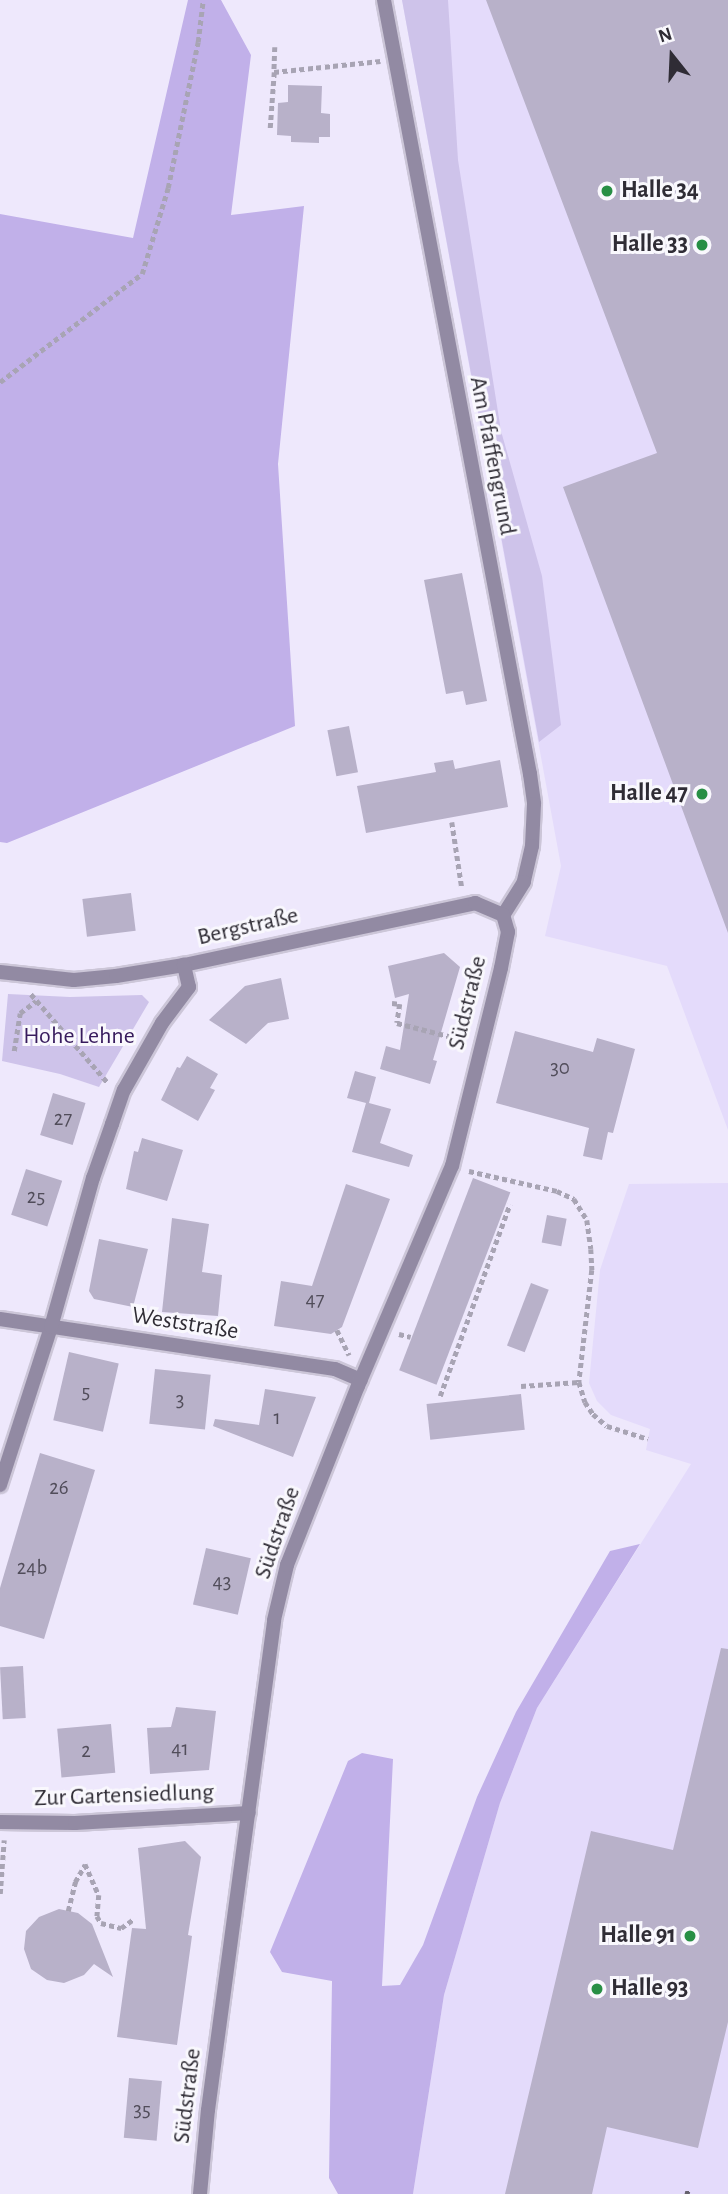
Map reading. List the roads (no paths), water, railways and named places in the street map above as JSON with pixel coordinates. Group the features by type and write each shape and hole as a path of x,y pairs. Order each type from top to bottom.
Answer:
{"street":[{"name":"Am Pfaffengrund","path":"384,0 534,804 532,846 524,882 503,915"},
{"name":"Bergstraße","path":"0,972 74,980 184,965 475,903 503,915"},
{"name":"Südstraße","path":"200,2194 208,2110 274,1620 287,1565 361,1380 452,1166 501,968 508,932 503,915"},
{"path":"0,1485 51,1327 93,1178 120,1101 162,1023 189,987 184,965"},
{"name":"Weststraße","path":"0,1319 333,1368 361,1380"},
{"name":"Zur Gartensiedlung","path":"3,1822 75,1823 249,1813"}],"railway":[{"path":"687,2194 688,2190"}],"place":[{"name":"Halle 34","path":"607,191"},
{"name":"Halle 33","path":"702,245"},
{"name":"Halle 47","path":"702,794"},
{"name":"Halle 91","path":"690,1936"},
{"name":"Halle 93","path":"597,1989"}],"park label":[{"name":"Hohe Lehne","path":"79,1037"}]}
